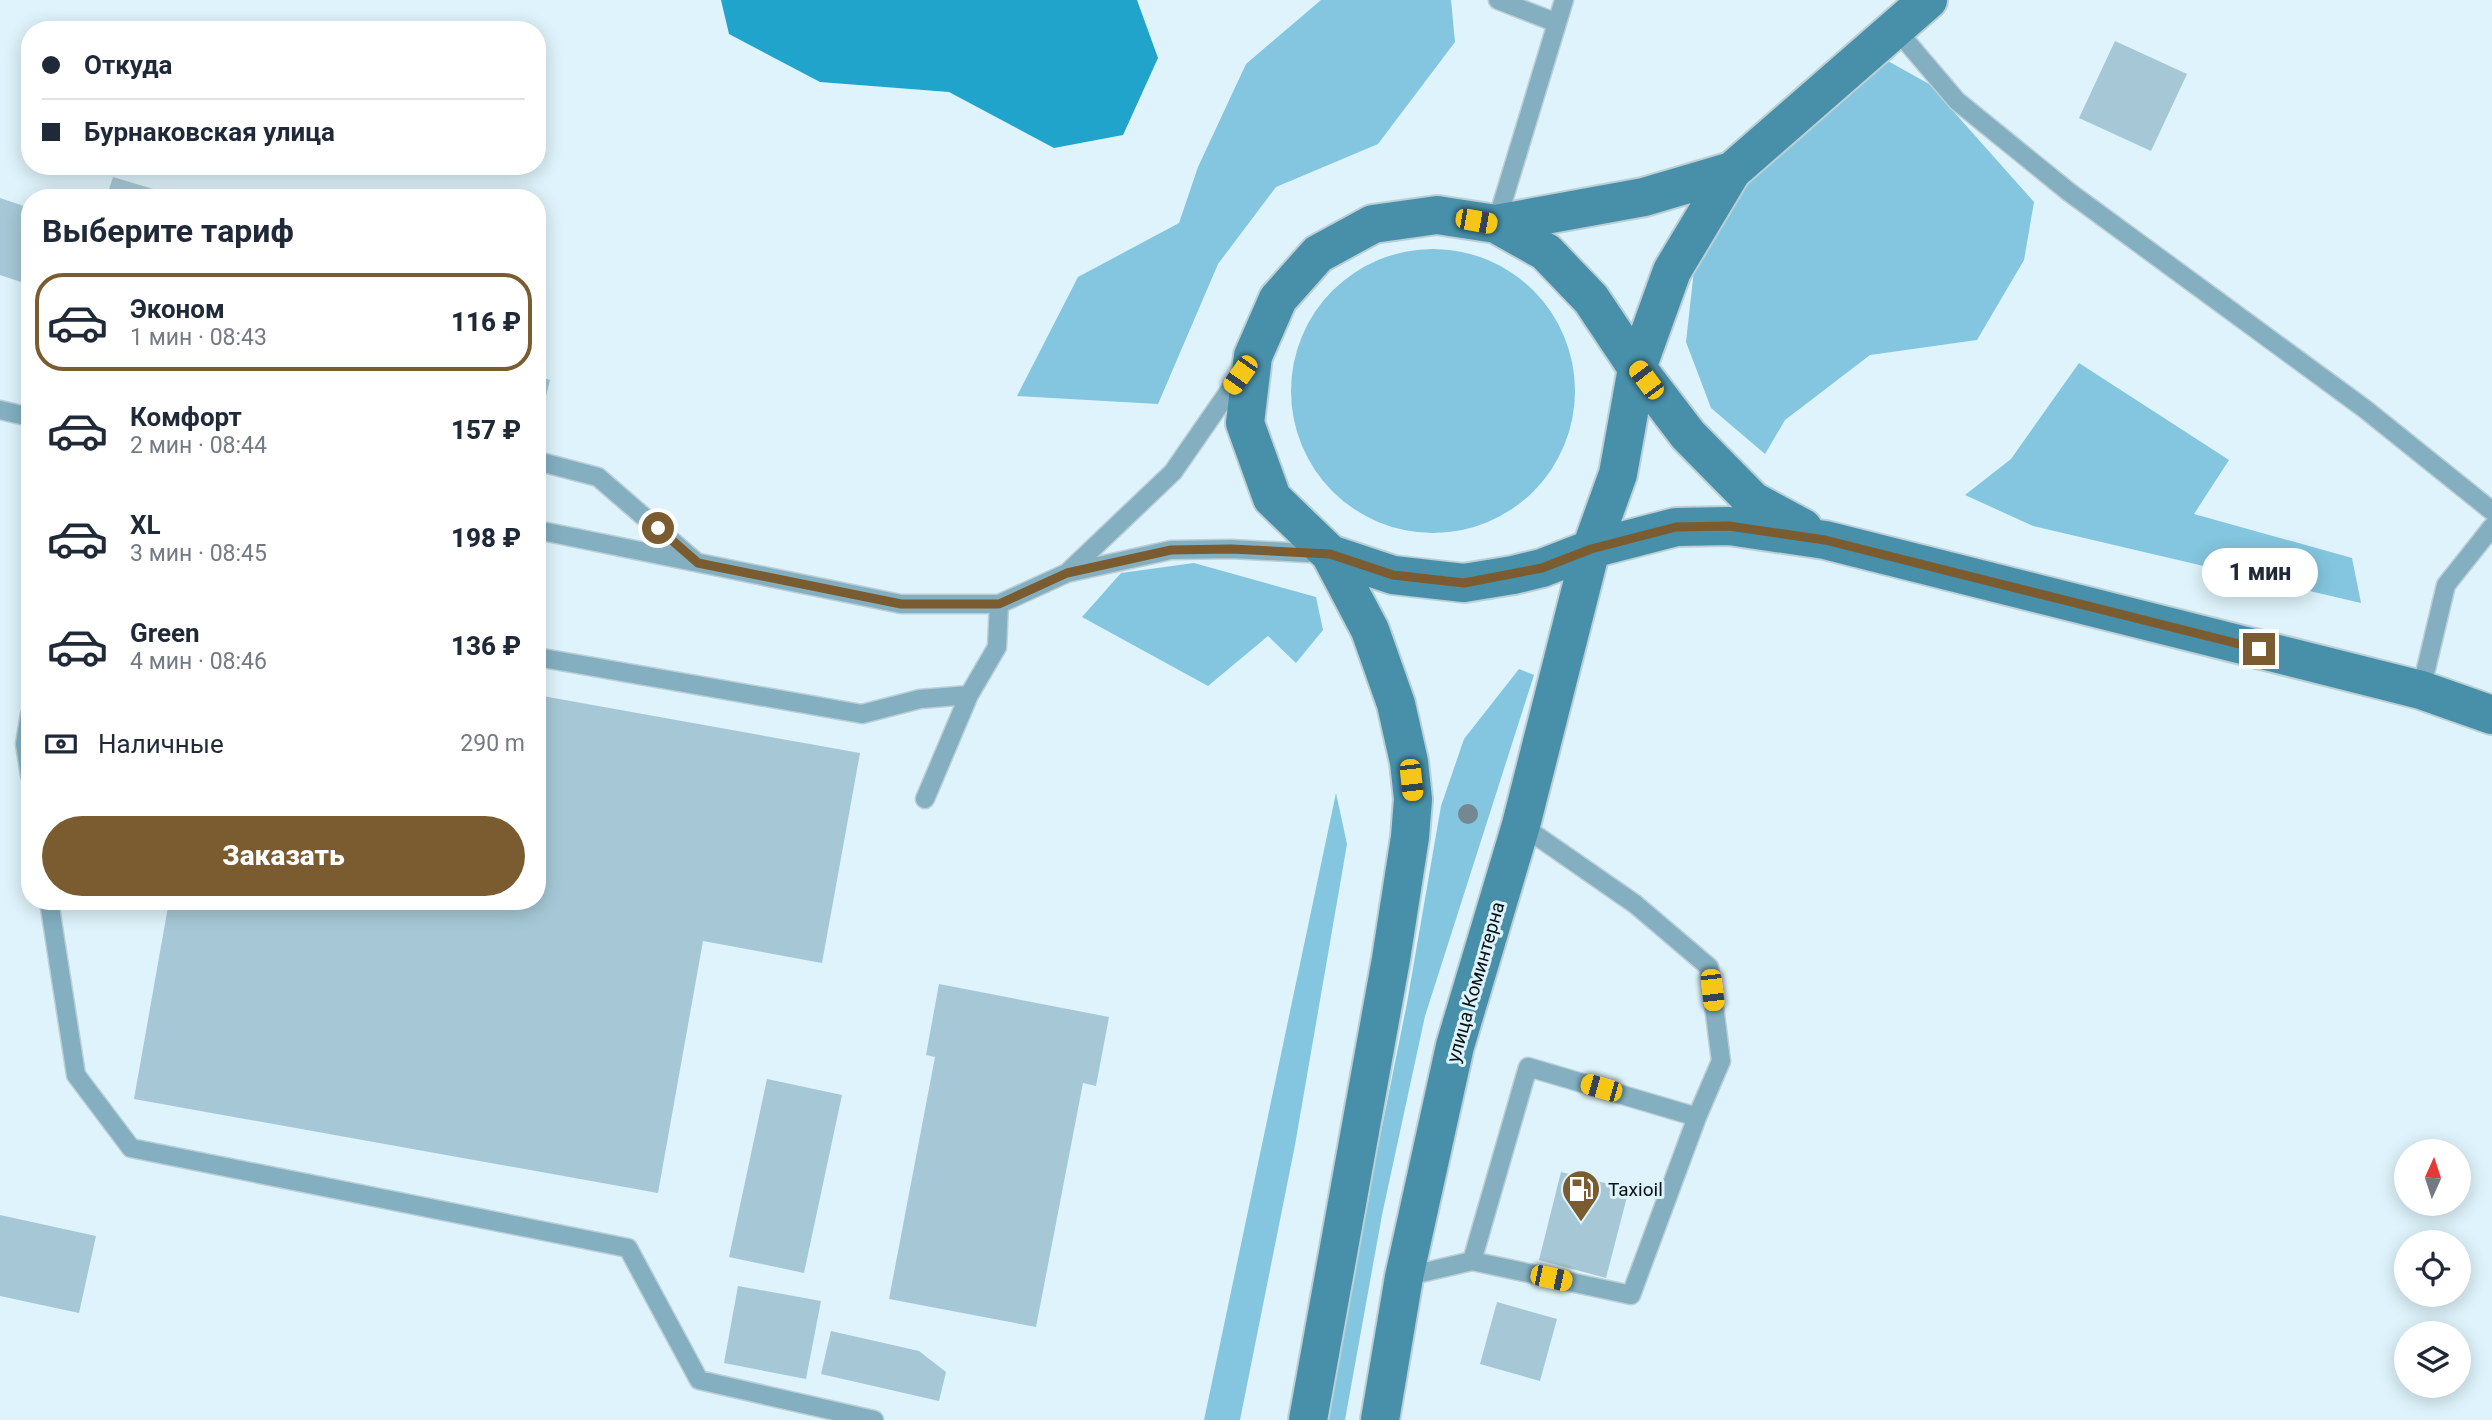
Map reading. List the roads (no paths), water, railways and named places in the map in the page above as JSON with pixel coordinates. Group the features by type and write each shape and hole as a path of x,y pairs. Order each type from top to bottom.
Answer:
{"main road":[{"path":"1308,1420 1389,972 1410,836 1413,799 1409,762 1396,704 1370,630 1330,554 1272,498 1245,423 1253,356 1278,299 1318,254 1373,224 1437,215 1496,224 1644,197 1732,171 1928,0"},
{"name":"улица Коминтерна","path":"1380,1420 1404,1277 1455,1046 1521,825 1591,549 1618,474 1636,368 1672,271 1732,171"},
{"path":"1496,224 1546,252 1591,299 1636,368 1688,435 1753,501 1825,540"},
{"path":"1330,554 1393,575 1464,583 1542,568 1591,549 1676,527 1729,526 1825,540 2421,690 2492,715"}],"lane":[{"path":"1498,0 1557,23"},
{"path":"1496,224 1564,0"},
{"path":"1895,28 1957,101 2069,192 2365,410 2492,511"},
{"path":"1067,573 1172,472 1253,356"},
{"path":"0,410 21,415"},
{"path":"546,463 598,477 698,563"},
{"path":"2421,690 2446,585 2492,527"},
{"path":"546,532 901,604 999,604 1067,573 1171,550 1231,549 1330,554"},
{"path":"925,799 970,695 997,647 999,604"},
{"path":"546,659 862,715 920,699 970,695"},
{"path":"1404,1277 1472,1261 1631,1295 1697,1116 1721,1061 1709,967 1634,904 1521,825"},
{"path":"50,910 76,1075 131,1148 628,1248 699,1380 873,1420"},
{"path":"1472,1261 1528,1067 1697,1116"}],"place":[{"name":"Taxioil","path":"1581,1223"}]}
